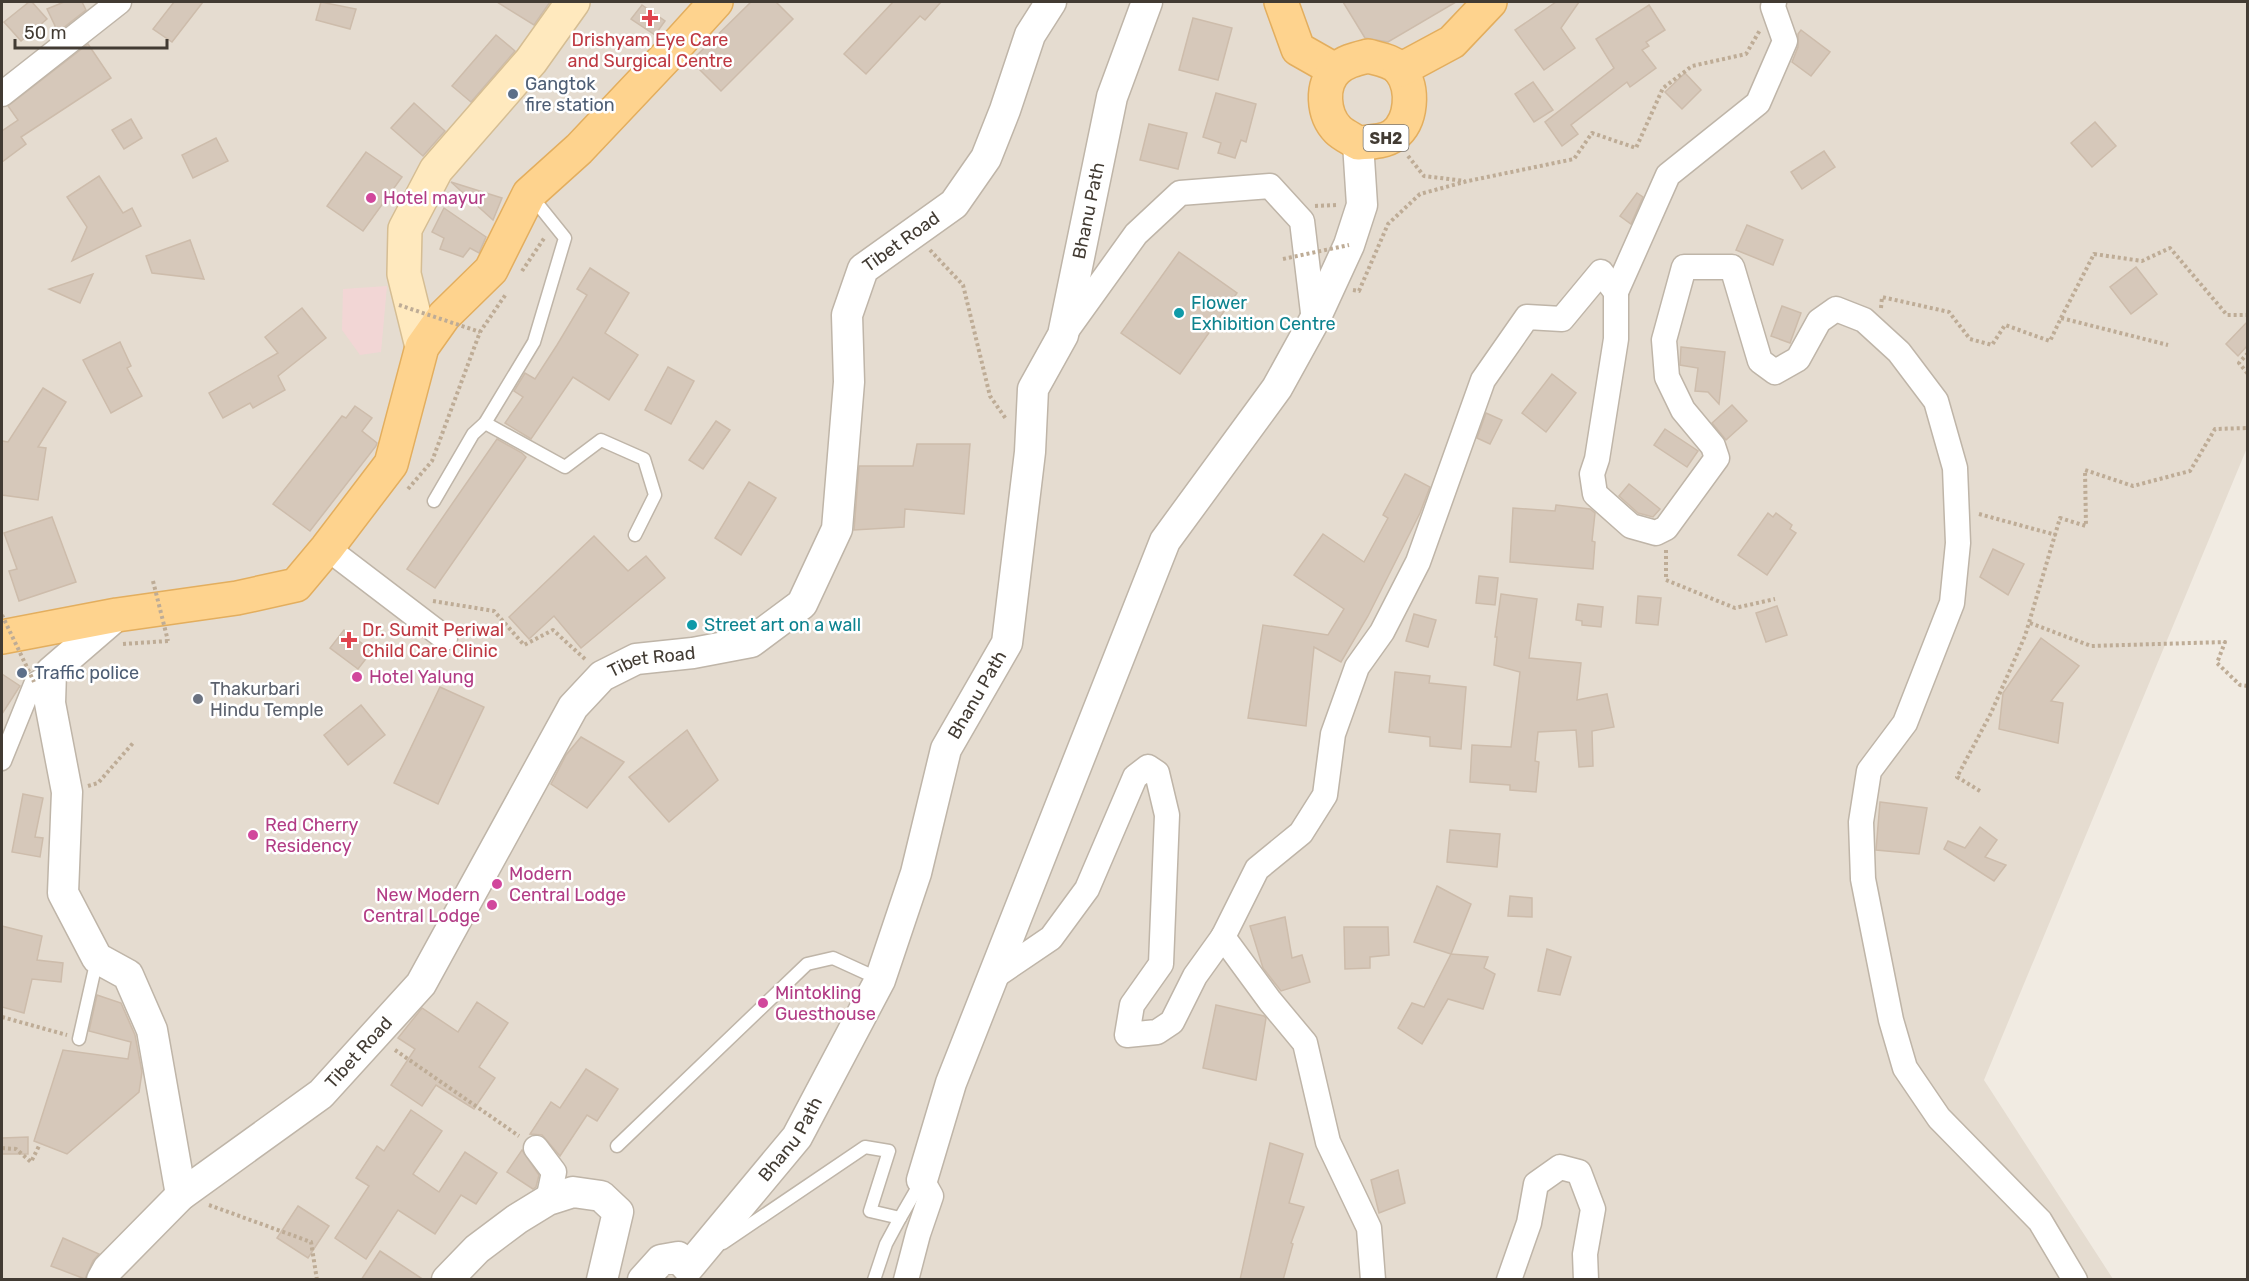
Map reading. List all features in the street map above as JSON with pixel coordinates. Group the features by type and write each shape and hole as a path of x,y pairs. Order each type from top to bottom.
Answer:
{"main road":[{"path":"422,347 404,274 405,229 436,170 531,61 573,2"},
{"path":"2,626 117,615 237,598 296,585 391,464 422,347 444,316 491,270 529,194 579,148 716,2"},
{"path":"1281,2 1298,49 1335,70 1349,60 1368,56 1386,60 1400,70 1452,42 1490,2"},
{"name":"SH2","path":"1335,70 1326,87 1326,112 1338,130 1358,143 1393,136 1405,122 1410,105 1408,87 1400,70"}],"street":[{"path":"2,94 119,2"},
{"name":"Tibet Road","path":"102,1280 108,1269 181,1195 321,1094 421,984 573,707 602,676 636,659 693,653 751,642 802,604 837,529 849,382 848,315 863,269 954,204 986,158 1030,35 1051,2"},
{"name":"Bhanu Path","path":"683,1274 798,1137 880,980 916,873 946,749 1007,643 1029,452 1033,389 1064,334 1112,97 1147,2"},
{"path":"1452,42 1468,2"},
{"path":"1774,4 1785,41 1758,103 1668,175 1616,292 1616,339 1597,459 1592,474 1595,494 1631,526 1656,532 1666,528 1717,458 1713,446 1683,410 1667,377 1664,340 1684,267 1732,267 1761,361 1775,372 1798,359 1819,321 1836,309 1864,320 1899,352 1936,401 1955,468 1958,543 1952,603 1905,723 1869,771 1861,822 1863,879 1891,1020 1905,1068 1939,1118 2040,1221 2074,1280"},
{"path":"906,1280 918,1234 932,1196 922,1180 951,1083 1165,541 1277,388 1332,285 1349,245 1362,205 1358,143"},
{"path":"1064,334 1136,234 1180,193 1270,186 1302,221 1314,321"},
{"path":"995,976 1052,938 1087,889 1135,777 1148,767 1158,773 1167,815 1161,964 1132,1005 1127,1035 1157,1032 1172,1022 1195,976 1223,937 1257,869 1301,833 1325,795 1333,734 1357,667 1382,632 1418,562 1483,380 1527,316 1562,319 1601,272 1616,292"},
{"path":"327,548 445,638"},
{"path":"2,761 42,677 117,615"},
{"path":"42,677 50,703 67,792 63,893 97,958 128,975 152,1030 181,1195"},
{"path":"1223,937 1270,1001 1305,1043 1328,1142 1369,1228 1373,1280"},
{"path":"536,1148 554,1172 548,1200"},
{"path":"1509,1280 1529,1223 1536,1184 1560,1167 1579,1172 1593,1209 1585,1254 1586,1280"},
{"path":"447,1280 477,1249 548,1200 573,1191 601,1196 618,1212 603,1280"},
{"path":"643,1280 661,1260 678,1257 683,1274"}],"lane":[{"path":"434,501 473,434 485,423 534,342 565,238 529,194"},
{"path":"485,423 565,467 601,440 644,459 655,495 635,535"},
{"path":"79,1039 97,958"},
{"path":"617,1146 807,964 833,958 880,980"},
{"path":"683,1274 865,1147 889,1151 870,1211 900,1218"},
{"path":"874,1280 886,1244 922,1180"}],"path":[{"path":"1332,285 1359,291 1388,224 1420,194 1468,181 1575,159 1592,133 1636,148 1663,88 1692,66 1746,54 1774,4"},
{"path":"1393,136 1424,176 1468,181"},
{"path":"1302,221 1309,206 1362,205"},
{"path":"520,273 554,224"},
{"path":"919,228 929,248 963,285 990,396 1029,452"},
{"path":"1282,259 1349,245"},
{"path":"1864,320 1881,322 1882,297 1949,312 1970,339 1992,345 2005,325 2050,340 2094,254 2142,261 2170,248 2227,315 2247,315"},
{"path":"403,494 432,461 480,332 507,292"},
{"path":"399,305 480,332"},
{"path":"2061,318 2168,345"},
{"path":"2247,353 2239,363 2247,374"},
{"path":"1980,791 1957,777 1992,713 2030,623 2060,518 2086,526 2085,470 2133,486 2190,471 2215,429 2247,428"},
{"path":"1956,508 2056,534"},
{"path":"1666,528 1666,580 1735,608 1775,599"},
{"path":"153,581 168,641"},
{"path":"430,600 494,611 524,645 553,630 602,676"},
{"path":"2030,623 2091,646 2225,642 2217,663 2240,685 2247,686"},
{"path":"2,626 42,677"},
{"path":"67,792 98,783 133,743"},
{"path":"2,1017 79,1039"},
{"path":"374,1036 536,1148"},
{"path":"2,1148 16,1149 31,1162 40,1144"},
{"path":"181,1195 311,1242 317,1280"}],"shaded area":[{"path":"2,2 2247,2 2247,448 1984,1080 2113,1279 2,1280"},
{"path":"387,286 381,352 360,355 342,330 343,289"}],"building":[{"path":"32,2 47,19 21,41 4,22"},
{"path":"64,2 82,2 86,10 58,32 47,9"},
{"path":"174,2 203,2 172,42 153,29"},
{"path":"321,2 356,9 350,29 316,20"},
{"path":"497,2 550,2 534,25"},
{"path":"751,2 776,2 793,19 721,91 691,61"},
{"path":"893,2 941,2 925,20 920,16 866,74 844,54"},
{"path":"1343,2 1456,2 1388,42 1365,38"},
{"path":"1556,2 1579,2 1561,28 1575,48 1544,70 1515,30"},
{"path":"642,5 665,21 655,35 631,19"},
{"path":"1649,5 1665,30 1646,42 1649,46 1642,50 1656,68 1630,87 1627,82 1571,125 1578,134 1562,146 1545,122 1614,68 1596,39"},
{"path":"1193,18 1232,28 1218,80 1179,70"},
{"path":"1801,30 1830,52 1811,76 1792,62 1798,47 1798,34"},
{"path":"496,35 515,51 471,102 452,86"},
{"path":"88,44 111,78 21,137 26,144 2,162 2,131 18,120 8,106"},
{"path":"1685,73 1701,90 1682,109 1665,92"},
{"path":"1533,82 1553,110 1534,122 1515,94"},
{"path":"1216,93 1256,104 1246,142 1241,140 1235,158 1218,153 1221,143 1203,137"},
{"path":"414,103 445,131 423,156 391,128"},
{"path":"131,119 142,138 124,149 112,130"},
{"path":"2095,122 2116,146 2092,167 2071,143"},
{"path":"1149,124 1187,133 1178,169 1140,160"},
{"path":"216,138 228,161 193,178 182,155"},
{"path":"1824,151 1835,167 1802,189 1791,172"},
{"path":"366,152 402,177 363,231 327,206"},
{"path":"99,176 123,213 132,208 141,226 72,261 87,227 67,197"},
{"path":"451,182 502,198 493,220"},
{"path":"1637,193 1643,197 1631,224 1620,216"},
{"path":"444,208 486,237 479,253 470,248 463,257 440,249 444,238 432,232"},
{"path":"1747,225 1783,240 1773,265 1736,250"},
{"path":"190,240 204,279 152,273 146,256"},
{"name":"Flower Exhibition Centre","path":"1179,252 1237,293 1180,374 1121,333"},
{"path":"2136,267 2157,294 2131,314 2110,287"},
{"path":"590,268 629,293 605,333 638,355 609,400 573,377 531,439 505,423 523,397 514,391 525,373 535,379 557,345 587,295 577,289"},
{"path":"93,274 80,303 49,289"},
{"path":"1782,306 1801,313 1790,343 1771,336"},
{"path":"302,308 326,338 278,376 285,390 253,408 250,403 223,418 209,393 278,353 265,337"},
{"path":"2247,322 2247,346 2238,356 2226,344"},
{"path":"120,342 131,366 127,368 142,396 111,413 83,360"},
{"path":"1681,347 1725,352 1719,404 1708,392 1695,391 1698,368 1680,365"},
{"path":"668,367 694,381 671,424 645,410"},
{"path":"1552,374 1576,393 1546,432 1522,413"},
{"path":"43,388 66,402 38,447 46,448 38,500 2,495 2,441 8,442"},
{"path":"1732,405 1747,421 1726,440 1712,423"},
{"path":"355,406 372,418 362,431 377,443 376,446 310,531 273,504 342,416 346,418"},
{"path":"1486,413 1502,420 1490,444 1477,438"},
{"path":"716,421 730,430 703,469 689,460"},
{"path":"1665,429 1698,451 1687,467 1654,445"},
{"path":"497,439 526,457 435,588 407,569"},
{"path":"917,444 970,444 964,514 905,509 904,527 854,530 859,466 913,466"},
{"path":"1405,474 1430,487 1420,513 1368,616 1341,662 1314,647 1306,726 1248,718 1263,625 1328,635 1344,609 1294,575 1323,534 1364,562 1388,518 1383,515"},
{"path":"749,482 776,498 741,555 715,538"},
{"path":"1629,484 1660,509 1653,517 1638,513 1619,496"},
{"path":"1556,505 1590,509 1595,513 1592,541 1595,542 1593,569 1510,562 1513,508 1555,511"},
{"path":"1768,513 1773,517 1776,513 1792,525 1790,529 1796,533 1767,575 1738,555"},
{"path":"52,517 76,582 19,601 9,571 17,569 4,533"},
{"path":"594,536 628,571 646,556 665,578 581,648 554,616 529,639 509,617"},
{"path":"1993,549 2024,564 2008,595 1980,577"},
{"path":"1479,576 1498,578 1495,605 1476,603"},
{"path":"1501,594 1537,599 1529,658 1581,663 1577,700 1607,694 1614,727 1592,731 1593,766 1579,767 1576,730 1538,732 1535,761 1539,762 1536,792 1510,790 1510,785 1470,782 1472,745 1511,747 1520,672 1494,665"},
{"path":"1638,596 1661,598 1658,625 1636,623"},
{"path":"1578,604 1603,607 1601,627 1582,625 1582,621 1576,620"},
{"path":"1777,606 1787,635 1766,642 1756,613"},
{"path":"1414,614 1436,620 1428,647 1406,641"},
{"path":"344,630 372,651 358,669 330,648"},
{"path":"2041,638 2079,666 2051,701 2063,703 2058,743 1999,729 2003,693"},
{"path":"1395,672 1430,676 1429,683 1466,687 1461,749 1430,746 1430,737 1389,732"},
{"path":"2,674 20,686 2,714"},
{"path":"440,687 484,707 438,804 394,783"},
{"path":"361,705 385,735 348,765 324,735"},
{"path":"687,730 718,780 669,822 629,777"},
{"path":"581,737 624,762 587,808 551,784 566,755"},
{"path":"23,794 43,798 35,837 43,838 40,857 12,852"},
{"path":"1880,802 1927,808 1919,854 1876,850"},
{"path":"1980,827 1997,840 1985,857 2006,865 1994,881 1944,849 1948,841 1965,848"},
{"path":"1450,830 1500,834 1497,867 1447,862"},
{"path":"1437,886 1471,904 1451,954 1414,942"},
{"path":"1510,896 1532,898 1532,917 1508,916"},
{"path":"1285,917 1292,958 1302,955 1310,982 1281,991 1263,968 1250,926"},
{"path":"2,926 42,936 37,960 63,963 61,982 32,979 24,1013 2,1007"},
{"path":"1344,927 1388,927 1389,955 1370,957 1370,968 1345,969"},
{"path":"1547,949 1571,957 1560,995 1538,991"},
{"path":"1451,954 1488,957 1484,968 1495,974 1483,1009 1448,999 1422,1044 1398,1028 1412,1003 1424,1007"},
{"path":"97,995 121,1003 135,1035 142,1072 139,1092 67,1154 34,1141 63,1050 128,1059 131,1042 89,1031"},
{"path":"477,1002 508,1023 479,1067 495,1078 474,1109 436,1085 422,1106 391,1085 415,1049 398,1038 422,1008 458,1032"},
{"path":"1216,1005 1266,1018 1256,1080 1203,1068"},
{"path":"586,1069 618,1089 597,1121 587,1115 560,1156 542,1135 530,1134 551,1102 560,1108"},
{"path":"411,1110 442,1131 413,1174 439,1192 465,1152 497,1173 476,1204 461,1195 435,1234 398,1210 366,1259 335,1238 369,1186 356,1178 377,1146 384,1151"},
{"path":"28,1137 28,1154 2,1154 2,1138"},
{"path":"1270,1143 1303,1154 1289,1203 1304,1207 1291,1243 1293,1244 1283,1280 1240,1280"},
{"path":"522,1150 539,1175 536,1187 533,1189 507,1172"},
{"path":"1398,1170 1405,1203 1379,1213 1371,1180"},
{"path":"298,1206 329,1226 308,1258 277,1238"},
{"path":"63,1238 99,1254 93,1261 85,1279 51,1266"},
{"path":"380,1251 424,1280 361,1280"}],"place":[{"name":"Drishyam Eye Care and Surgical Centre","path":"650,18"},
{"name":"Gangtok fire station","path":"513,94"},
{"name":"Hotel mayur","path":"371,198"},
{"name":"Flower Exhibition Centre","path":"1179,313"},
{"name":"Street art on a wall","path":"692,625"},
{"name":"Dr. Sumit Periwal Child Care Clinic","path":"349,640"},
{"name":"Traffic police","path":"22,673"},
{"name":"Hotel Yalung","path":"357,677"},
{"name":"Thakurbari Hindu Temple","path":"198,699"},
{"name":"Red Cherry Residency","path":"253,835"},
{"name":"Modern Central Lodge","path":"497,884"},
{"name":"New Modern Central Lodge","path":"492,905"},
{"name":"Mintokling Guesthouse","path":"763,1003"}]}
